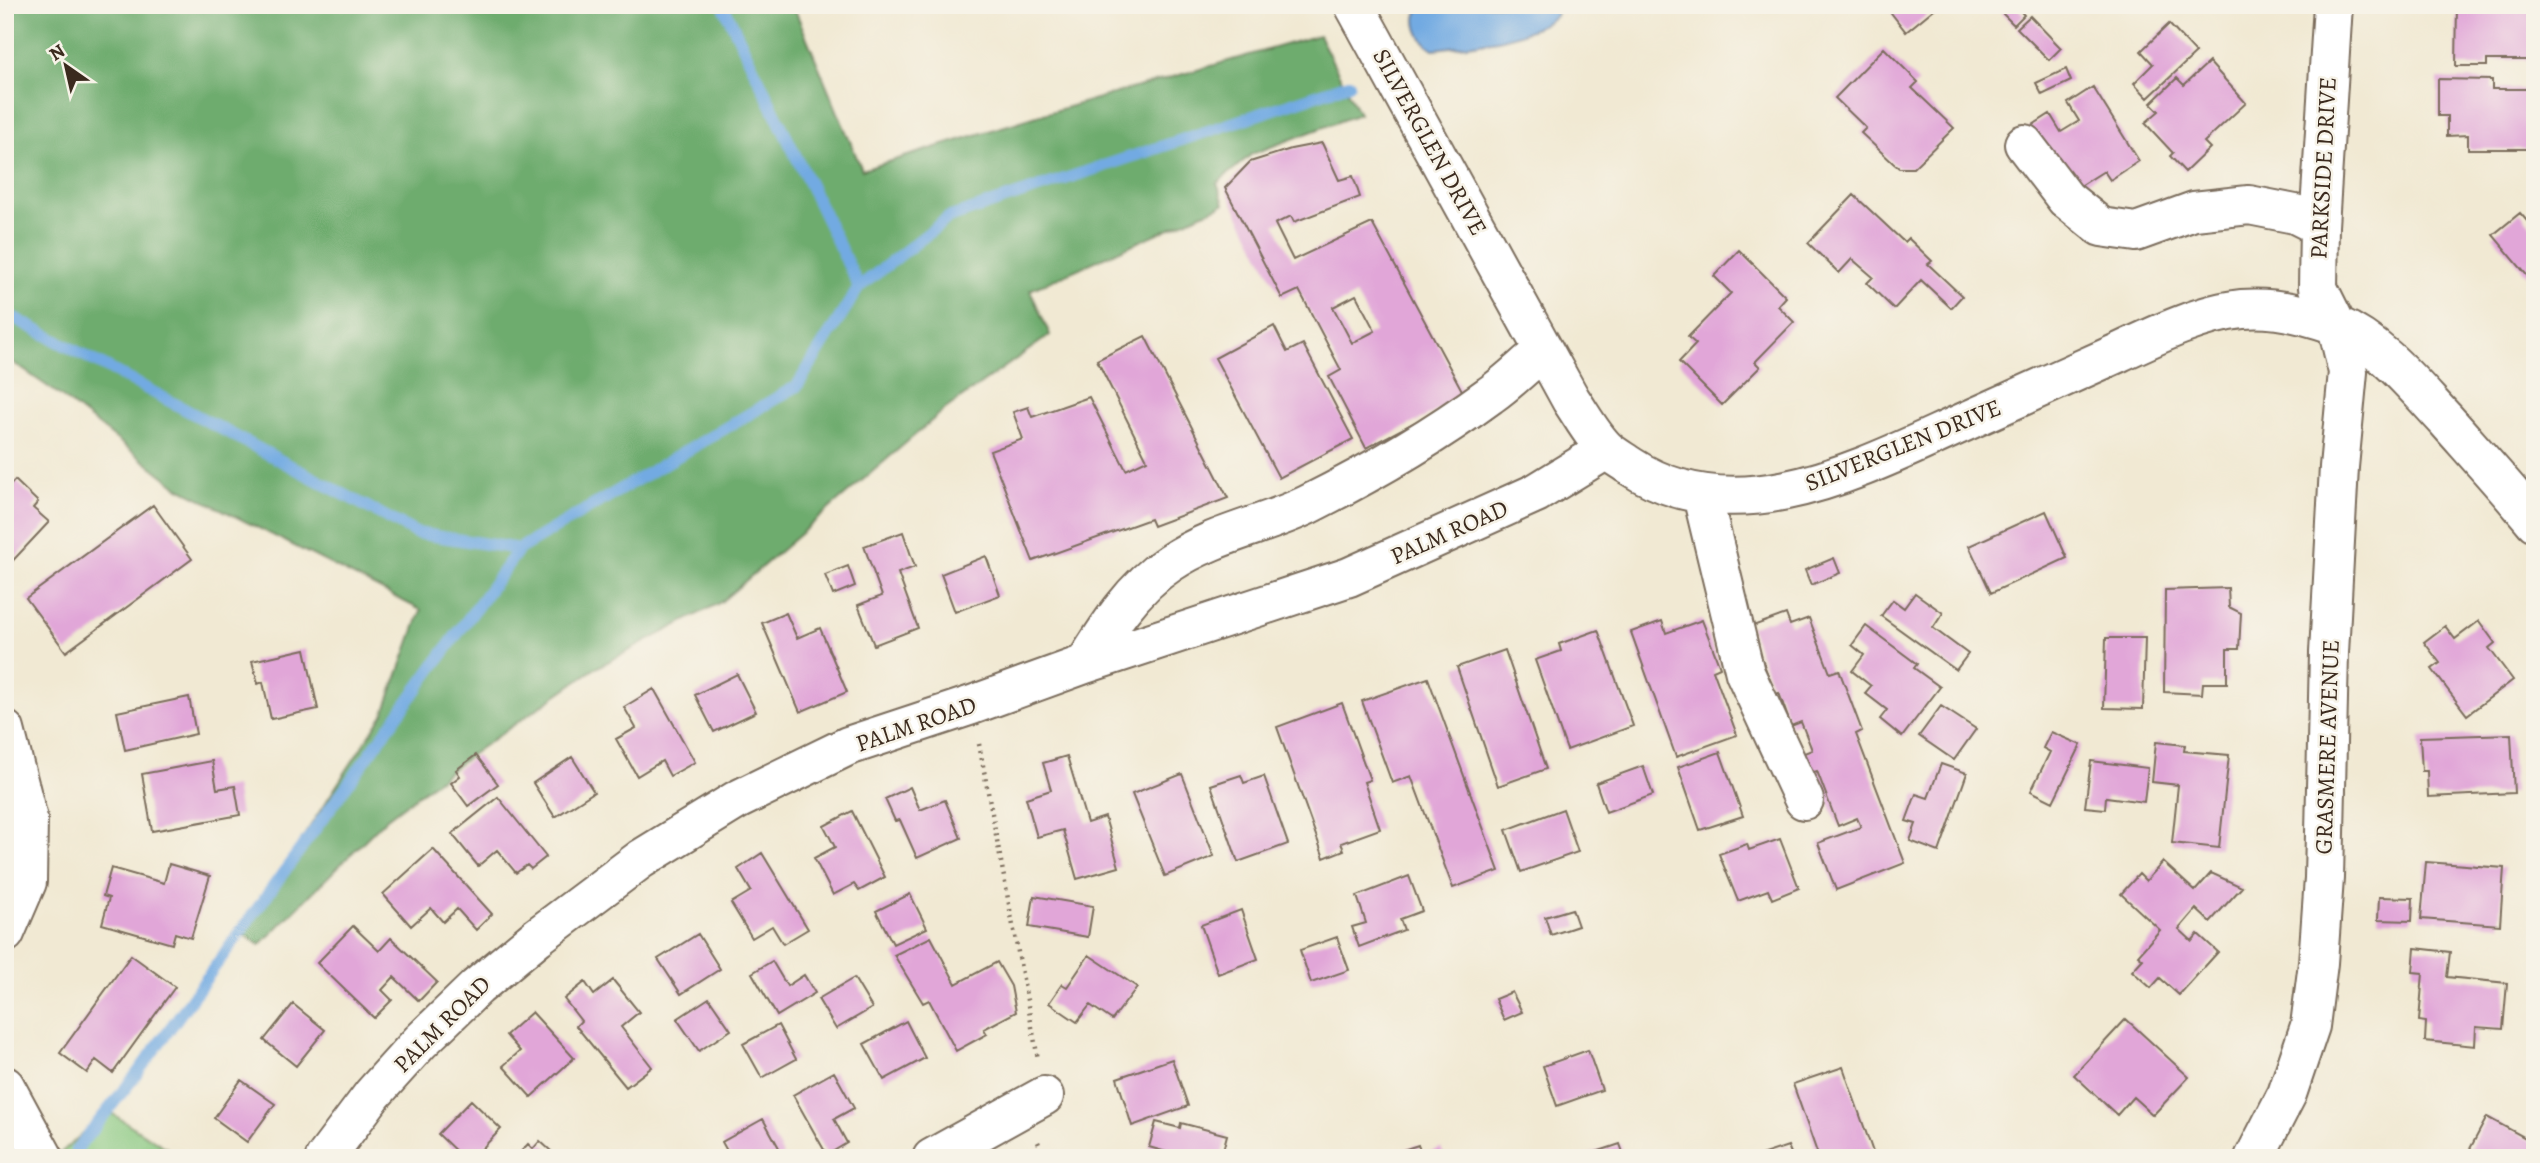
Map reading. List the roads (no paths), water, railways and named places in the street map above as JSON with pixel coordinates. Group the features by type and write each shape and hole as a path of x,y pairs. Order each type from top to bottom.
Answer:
{"street":[{"name":"SILVERGLEN DRIVE","path":"1354,5 1571,400 1606,450 1645,475 1677,489 1702,495 1752,496 1790,490 1860,467 2160,334 2216,314 2241,309 2265,309 2295,312 2337,326 2385,355 2535,522"},
{"name":"PARKSIDE DRIVE","path":"2333,5 2319,226 2318,288 2337,326"},
{"path":"2024,144 2066,199 2101,228 2136,232 2194,211 2249,205 2295,214 2319,226"},
{"name":"GRASMERE AVENUE","path":"2254,1158 2287,1094 2310,1026 2318,963 2324,878 2329,653 2339,467 2348,372 2337,326"},
{"path":"1085,664 1107,629 1142,586 1170,562 1207,544 1305,506 1395,458 1491,395 1543,351"},
{"name":"PALM ROAD","path":"326,1158 373,1094 420,1042 477,987 537,937 640,859 737,800 848,746 1349,577 1536,493 1606,450"},
{"path":"1702,495 1745,673 1804,800"},
{"path":"5,730 28,819 27,882 5,933"},
{"path":"5,1086 44,1158"},
{"path":"932,1158 1044,1096"}],"water":[{"path":"1419,5 1558,5 1556,16 1528,31 1497,40 1433,49 1420,35 1416,24"}],"waterway":[{"path":"723,5 859,287"},
{"path":"5,313 416,533 519,549 797,386 859,287 948,218 1349,84"},
{"path":"76,1150 136,1075 519,549"}]}
